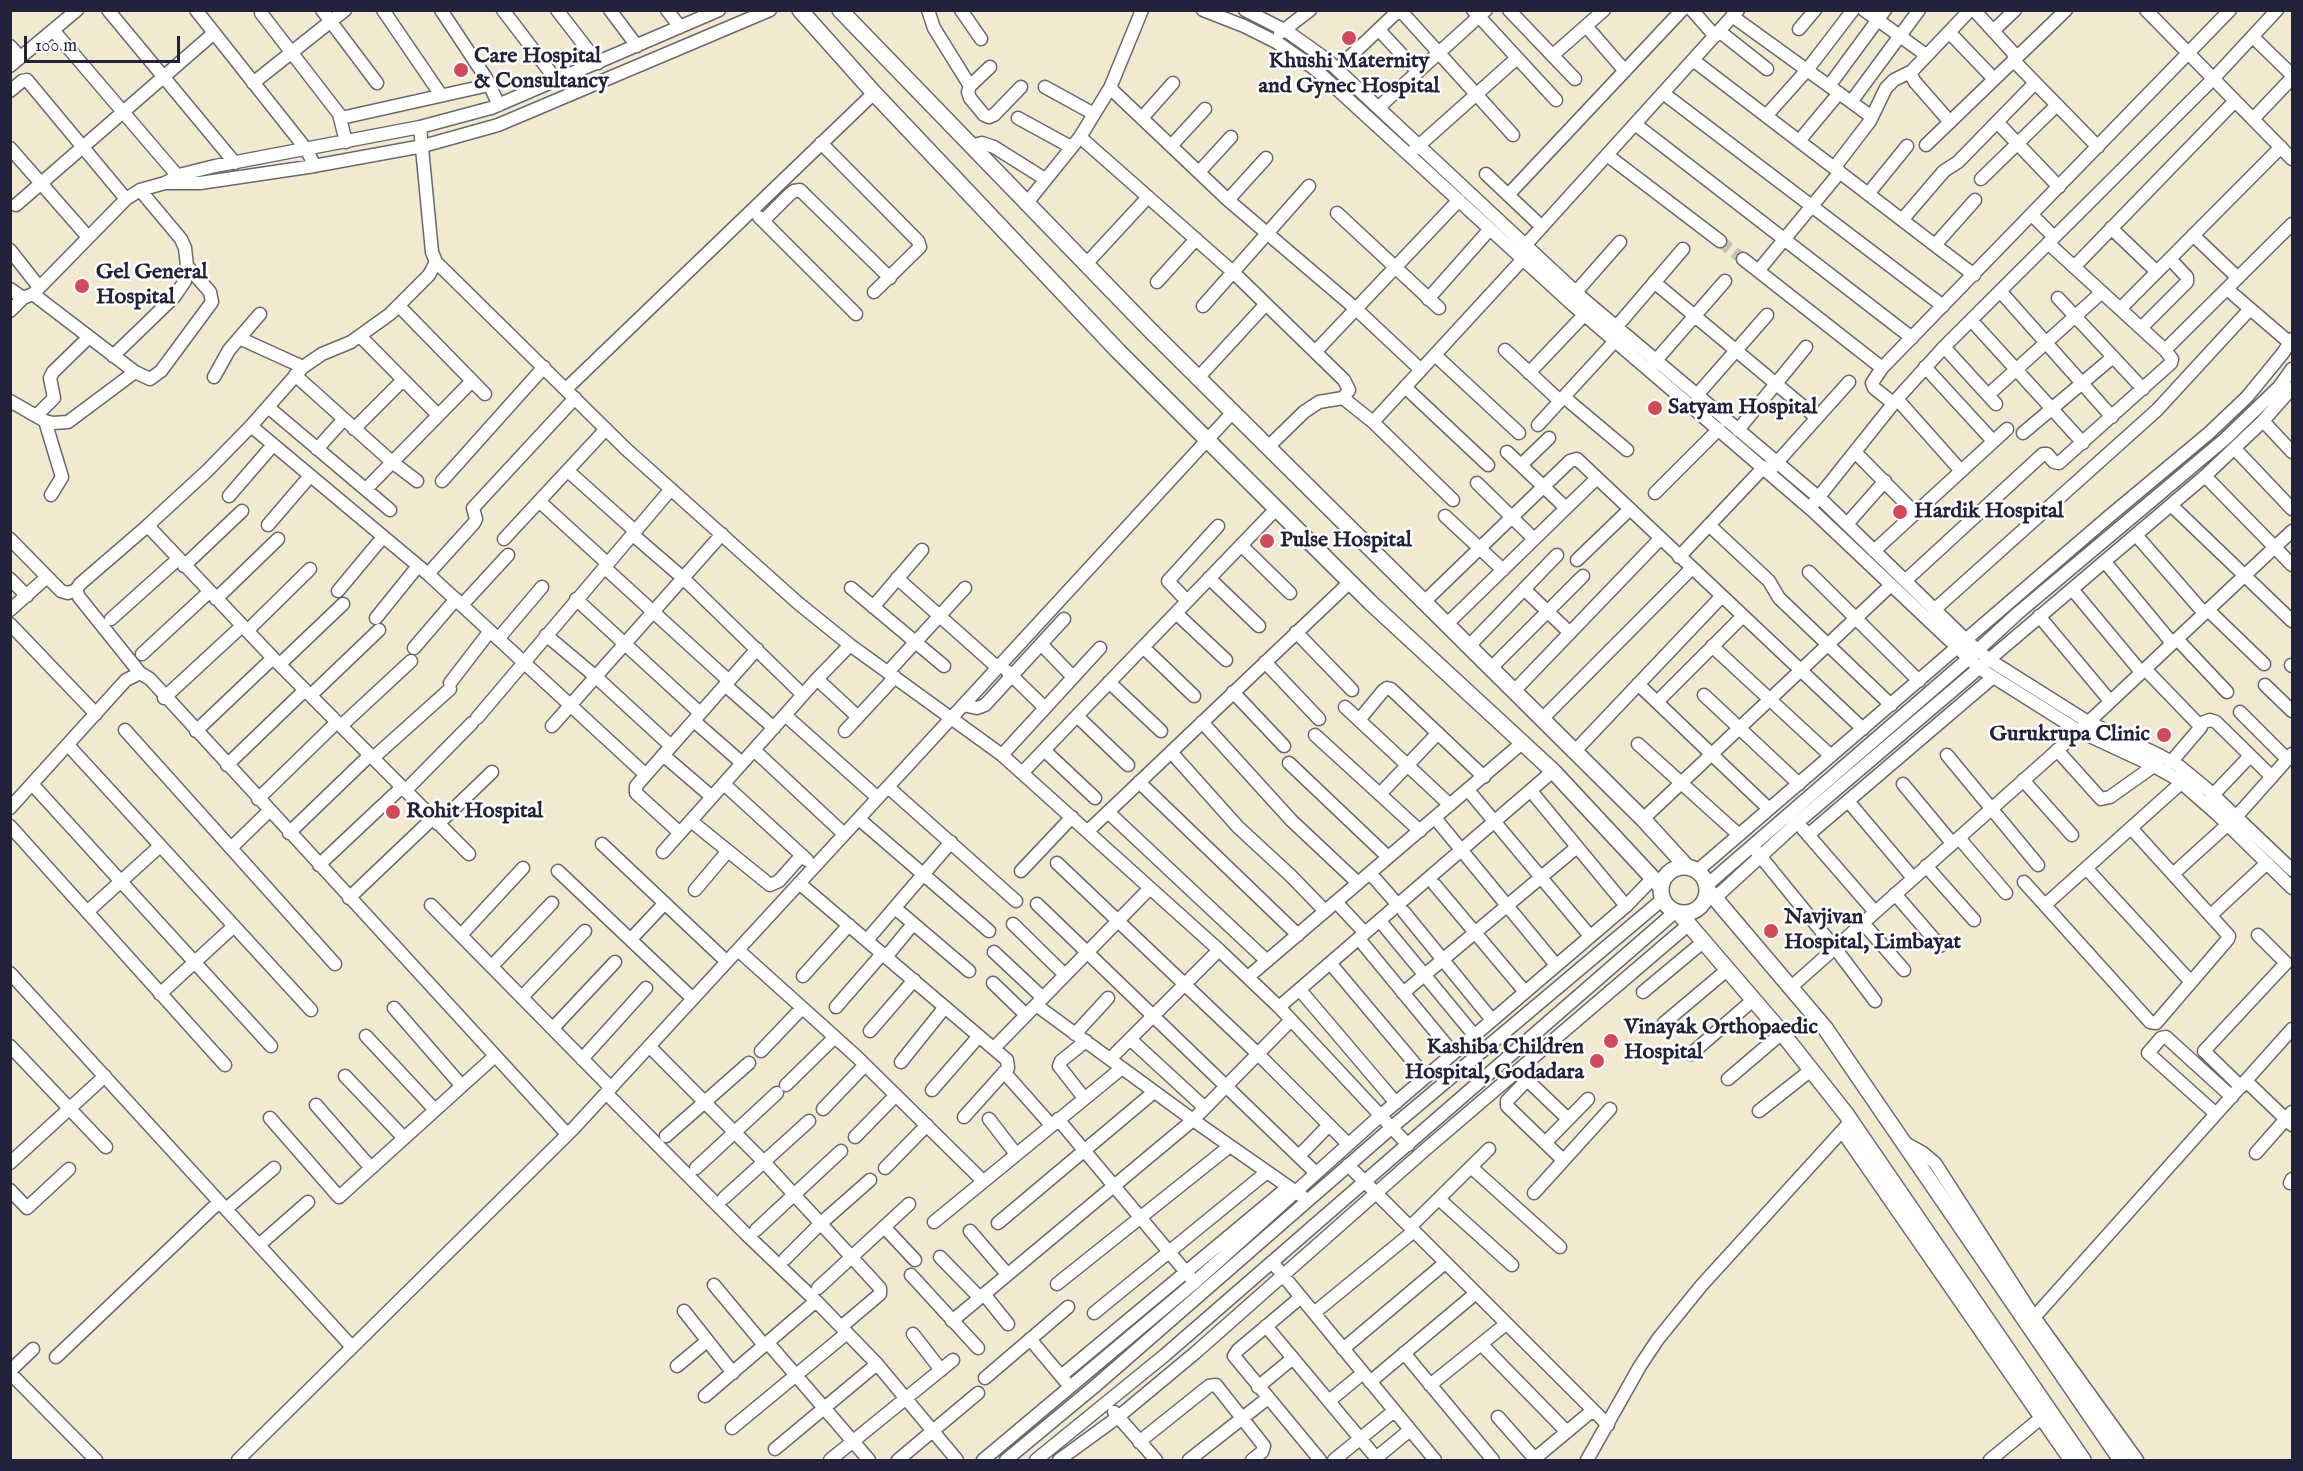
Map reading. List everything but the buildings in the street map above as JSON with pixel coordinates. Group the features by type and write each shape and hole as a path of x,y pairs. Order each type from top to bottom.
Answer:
{"main road":[{"path":"840,10 1026,204 1087,263 1198,378 1692,869 1703,876 1710,891 1825,1028 2031,1321 2121,1461"},
{"path":"808,13 874,93 1105,338 1350,582 1553,771 1659,888 1667,906 1681,916 1811,1070 1847,1126 2046,1414 2083,1461"},
{"path":"1659,888 1669,873 1675,869 1692,869"},
{"path":"1681,916 1700,908 1710,891"}],"street":[{"path":"10,46 15,62 77,10"},
{"path":"108,10 234,163"},
{"path":"196,10 306,149 315,166"},
{"path":"322,10 377,83"},
{"path":"253,83 345,10"},
{"path":"383,10 441,95"},
{"path":"441,10 489,85 499,105"},
{"path":"502,10 557,81"},
{"path":"557,10 598,63"},
{"path":"610,10 637,46"},
{"path":"667,10 680,27"},
{"path":"182,180 234,163 420,128 499,105 719,10"},
{"path":"10,311 32,293 126,199 140,190 182,180 315,166 423,146 498,125 770,10"},
{"path":"928,10 934,28 970,86 970,98 984,115 989,117 994,115 1021,87"},
{"path":"961,10 981,39"},
{"path":"1026,204 1080,137 1110,88 1142,10"},
{"path":"1203,10 1245,26 1272,40 1315,69 1490,229 1576,292 1613,334"},
{"path":"1245,10 1284,30 1337,69 1420,145 1584,315 1697,395 1738,430 1810,508 1891,585 1961,644 1977,650 1992,678 2084,726 2168,760 2213,795 2231,821 2292,888"},
{"path":"1272,40 1310,10"},
{"path":"1337,69 1400,10 1514,135"},
{"path":"1509,10 1575,79"},
{"path":"1552,55 1604,10"},
{"path":"1508,195 1682,10"},
{"path":"1692,10 1717,33 1767,69"},
{"path":"1799,29 1815,10"},
{"path":"1766,116 1807,70 1853,10"},
{"path":"1864,10 1881,15 1899,35 1926,55"},
{"path":"1851,102 1918,10"},
{"path":"1758,271 1837,170 1872,117 1886,88 1893,80 1912,70 1972,10 1993,31 2035,83 2098,147"},
{"path":"1993,31 2015,10"},
{"path":"1926,145 2066,10"},
{"path":"1810,508 1925,367 2213,79 2277,10"},
{"path":"2147,11 2292,157"},
{"path":"1961,471 1895,401 1874,388 1872,383 1882,368 2230,11"},
{"path":"261,13 341,118 346,142"},
{"path":"1379,107 1479,13 1556,100"},
{"path":"1373,422 1435,355 1542,227 1735,13 1807,70 1872,117"},
{"path":"1799,141 1881,15"},
{"path":"1586,26 1625,71"},
{"path":"53,30 182,180"},
{"path":"1379,30 1418,72"},
{"path":"1949,32 1994,79"},
{"path":"16,205 214,33"},
{"path":"2253,37 2292,76 2253,119"},
{"path":"1410,154 1517,58"},
{"path":"1693,60 1974,274"},
{"path":"970,86 990,67"},
{"path":"1912,70 1911,75 1915,82 1950,122"},
{"path":"10,91 22,81 27,80 126,199"},
{"path":"1142,118 1173,83"},
{"path":"1902,220 1944,171 1958,162 2035,83"},
{"path":"341,118 489,85"},
{"path":"1045,87 1094,114"},
{"path":"1110,88 1228,200 1356,309 1421,370"},
{"path":"428,574 474,523 476,519 473,508 570,393 752,210 874,93"},
{"path":"1663,93 1943,306"},
{"path":"2074,267 2235,101"},
{"path":"1981,179 2057,105"},
{"path":"1171,146 1204,109"},
{"path":"1018,118 1071,147"},
{"path":"1997,122 2059,187"},
{"path":"1635,124 1912,338"},
{"path":"420,128 432,252 436,262 606,429 798,603 850,645 1002,755 1219,950 1280,1007 1407,1145"},
{"path":"1080,137 1233,272 1347,384 1349,390 1343,398 1319,402 1304,412 1268,447"},
{"path":"1199,172 1230,137"},
{"path":"821,143 918,241 921,247 874,292"},
{"path":"970,146 982,143 994,147 1045,179"},
{"path":"1868,194 1906,146"},
{"path":"2120,309 2281,147"},
{"path":"10,148 88,237"},
{"path":"1607,155 1720,241"},
{"path":"1228,200 1266,158"},
{"path":"1486,174 1542,227"},
{"path":"1203,306 1309,186"},
{"path":"113,356 179,291 187,266 185,248 181,239 140,190"},
{"path":"763,221 789,195 800,190 890,278"},
{"path":"1087,263 1148,197"},
{"path":"1315,352 1459,200"},
{"path":"1935,245 1976,200"},
{"path":"752,210 856,314"},
{"path":"1337,213 1439,308"},
{"path":"1905,581 2043,454 2047,454 2054,462 2059,463 2171,363 2172,359 2165,350 2074,267 2032,215"},
{"path":"2165,350 2292,224"},
{"path":"2111,228 2157,272"},
{"path":"1428,299 1490,229"},
{"path":"2193,235 2238,278"},
{"path":"1157,282 1196,239"},
{"path":"1576,292 1620,242"},
{"path":"1538,425 1562,399 1654,282 1683,249"},
{"path":"10,250 32,293 113,356 135,372 150,379 158,374 209,308 212,297 210,292 187,266"},
{"path":"1743,259 1882,368"},
{"path":"2141,328 2187,282 2187,277 2170,259"},
{"path":"10,539 47,578 65,593 76,590 80,584 148,526 251,426 299,371 322,354 360,336 399,306 429,275 436,262"},
{"path":"1652,365 1725,281"},
{"path":"1654,282 1817,418"},
{"path":"10,289 32,293"},
{"path":"1692,869 1738,835 1799,784 2106,519 2210,433 2247,397 2291,341 2227,289"},
{"path":"2000,291 2112,417"},
{"path":"1944,347 1992,400 2016,370 2102,292"},
{"path":"2058,298 2143,389"},
{"path":"1198,378 1266,304"},
{"path":"399,306 485,394"},
{"path":"1934,610 2163,405 2250,309"},
{"path":"214,377 224,358 260,314"},
{"path":"1529,373 1584,315"},
{"path":"1697,395 1767,315"},
{"path":"1971,320 2083,443"},
{"path":"360,336 438,415"},
{"path":"41,419 54,399 50,378 53,372 89,338"},
{"path":"239,338 299,371 354,429 417,481"},
{"path":"1738,430 1806,347"},
{"path":"1505,350 1529,373 1627,450"},
{"path":"1435,355 1519,433"},
{"path":"2023,433 2113,357"},
{"path":"1652,365 1719,429 1770,467 1819,498 1847,524 1934,610 1961,644 1968,659 1983,664 2181,783 2292,870"},
{"path":"442,481 544,367"},
{"path":"1925,367 1993,441"},
{"path":"1710,891 1761,857 1794,818 2018,613 2225,439 2279,387 2292,369"},
{"path":"10,401 41,419 61,424 68,422 135,372"},
{"path":"354,429 403,380"},
{"path":"366,489 472,381"},
{"path":"1679,557 1770,467 1849,382"},
{"path":"1405,387 1488,465"},
{"path":"1710,891 1752,846 1794,818 2105,562 2235,449 2291,394"},
{"path":"1343,398 1373,422 1453,500"},
{"path":"268,407 390,510"},
{"path":"238,1461 567,1134 1233,412"},
{"path":"41,419 62,472 61,481 51,495"},
{"path":"317,449 344,419"},
{"path":"2263,422 2292,452"},
{"path":"251,426 428,574 646,775"},
{"path":"504,539 606,429"},
{"path":"1655,493 1719,429"},
{"path":"1874,551 2007,429"},
{"path":"1521,465 1549,438"},
{"path":"229,496 273,445"},
{"path":"2235,449 2292,509"},
{"path":"1508,452 1566,508"},
{"path":"1855,452 1915,513"},
{"path":"1424,602 1574,459 1579,460 1863,729"},
{"path":"568,471 683,578 803,695"},
{"path":"268,525 310,476"},
{"path":"2205,476 2292,566"},
{"path":"1447,624 1597,478"},
{"path":"1847,524 1885,481"},
{"path":"1477,483 1534,539"},
{"path":"319,865 474,721 671,489"},
{"path":"539,501 774,728"},
{"path":"2171,505 2292,621"},
{"path":"1022,772 1276,508"},
{"path":"1577,560 1630,509"},
{"path":"111,619 242,511"},
{"path":"1445,516 1503,570"},
{"path":"1709,525 1768,581 1779,598 1891,705"},
{"path":"148,526 276,661 469,854"},
{"path":"1187,601 1168,581 1218,526"},
{"path":"1790,988 2084,726 2292,531"},
{"path":"552,726 722,534"},
{"path":"2136,535 2206,612 2264,664"},
{"path":"338,591 383,537"},
{"path":"1514,691 1660,538"},
{"path":"142,654 278,539"},
{"path":"1241,545 1290,593"},
{"path":"873,607 922,550"},
{"path":"258,799 413,655 459,602 508,555"},
{"path":"1468,646 1557,555"},
{"path":"2105,562 2175,641 2227,692"},
{"path":"227,765 308,693 377,624 418,566"},
{"path":"1542,719 1692,568"},
{"path":"165,698 310,569"},
{"path":"1809,572 1919,681"},
{"path":"1491,668 1583,576"},
{"path":"10,610 47,578"},
{"path":"897,578 1012,676 1045,708"},
{"path":"1209,578 1259,626"},
{"path":"10,579 27,596"},
{"path":"1088,831 1350,582"},
{"path":"1643,819 1891,585"},
{"path":"289,833 450,686 494,635 542,587"},
{"path":"851,588 944,666"},
{"path":"845,731 892,675 916,642 965,588"},
{"path":"1524,589 1570,633"},
{"path":"2057,750 2101,798 2110,797 2154,766 2168,760 2201,730 2199,724 2143,670 2072,589"},
{"path":"76,590 79,597 140,673 150,680 567,1134"},
{"path":"1575,751 1722,596"},
{"path":"576,599 625,644 742,763"},
{"path":"196,731 343,604"},
{"path":"1176,613 1226,660"},
{"path":"1657,702 1743,616"},
{"path":"2039,616 2110,701"},
{"path":"963,705 982,707 1064,619"},
{"path":"10,624 96,714"},
{"path":"1296,632 1352,690"},
{"path":"546,634 596,677 712,797"},
{"path":"1041,644 1073,677"},
{"path":"663,852 850,645"},
{"path":"1712,646 1831,756"},
{"path":"1143,647 1194,696"},
{"path":"1002,755 1100,648"},
{"path":"680,833 636,793 636,786 757,649"},
{"path":"1265,662 1319,719"},
{"path":"10,808 126,680 140,673"},
{"path":"1808,835 1992,678"},
{"path":"817,680 858,717"},
{"path":"1109,682 1161,731"},
{"path":"1638,684 1769,809"},
{"path":"2265,685 2292,711"},
{"path":"1359,720 1387,688 1391,689 1484,777"},
{"path":"1233,692 1284,746"},
{"path":"1704,695 1799,784"},
{"path":"1345,707 1450,805"},
{"path":"2173,874 2231,821 2290,757 2240,712"},
{"path":"785,715 878,798"},
{"path":"1077,716 1128,765"},
{"path":"2199,724 2213,720 2272,777"},
{"path":"1202,722 1291,820 1358,883"},
{"path":"125,730 335,964"},
{"path":"1380,794 1438,733"},
{"path":"1315,735 1420,831"},
{"path":"1248,977 1522,743"},
{"path":"1638,744 1738,835"},
{"path":"68,745 311,1010"},
{"path":"754,750 844,834"},
{"path":"1044,750 1095,798"},
{"path":"1171,752 1238,827 1325,911"},
{"path":"1947,755 2038,865"},
{"path":"2213,795 2250,756"},
{"path":"1289,762 1388,857"},
{"path":"1280,1007 1380,921 1401,909 1461,851 1553,771"},
{"path":"350,898 492,772"},
{"path":"2023,780 2072,835"},
{"path":"1139,782 1298,935"},
{"path":"2044,905 2181,783"},
{"path":"32,784 271,1046"},
{"path":"724,784 814,867"},
{"path":"1903,784 2006,893"},
{"path":"888,787 1016,901"},
{"path":"1468,790 1590,936"},
{"path":"1531,791 1626,906"},
{"path":"1848,801 1913,878"},
{"path":"231,849 269,811"},
{"path":"1108,812 1267,962"},
{"path":"1021,871 1072,817"},
{"path":"1435,818 1556,965"},
{"path":"1794,818 1875,912"},
{"path":"859,819 989,931"},
{"path":"691,821 770,885 779,881 802,855"},
{"path":"10,826 225,1065"},
{"path":"2024,882 2150,1022 2156,1023 2228,939 2227,933 2131,828"},
{"path":"867,940 951,842"},
{"path":"602,844 726,961"},
{"path":"87,912 160,846"},
{"path":"1752,846 1875,1001"},
{"path":"1403,993 1577,847"},
{"path":"694,890 728,851"},
{"path":"1057,863 1258,1054 1348,1144"},
{"path":"2211,915 2267,863"},
{"path":"1926,866 1974,920"},
{"path":"461,935 523,868"},
{"path":"2086,868 2191,982"},
{"path":"558,871 692,998"},
{"path":"1370,873 1492,1020"},
{"path":"799,883 994,1048 1008,1064 1008,1068 964,1117"},
{"path":"1435,885 1525,992"},
{"path":"994,1048 1150,888"},
{"path":"1061,1376 1186,1272 1316,1173 1626,906 1659,888"},
{"path":"983,1461 1071,1387 1307,1200 1391,1128 1659,888"},
{"path":"1895,894 1940,946"},
{"path":"1336,902 1403,993 1453,1053"},
{"path":"492,966 552,903"},
{"path":"631,939 665,903"},
{"path":"1037,904 1316,1173"},
{"path":"432,905 553,1028 608,1090 747,1235 817,1294 844,1330 877,1364 957,1461"},
{"path":"895,908 969,971"},
{"path":"1036,1461 1107,1404 1506,1060 1681,916"},
{"path":"1059,1461 1118,1416 1284,1276 1517,1071 1681,916"},
{"path":"1380,921 1474,1035"},
{"path":"1863,923 1904,970"},
{"path":"836,1007 913,924"},
{"path":"1013,924 1065,975"},
{"path":"804,976 849,925"},
{"path":"160,994 234,926"},
{"path":"522,997 585,931"},
{"path":"2256,1153 2290,1118 2243,1084 2204,1051 2286,963 2258,935"},
{"path":"1643,993 1703,942"},
{"path":"738,950 865,1065 983,1181"},
{"path":"1110,1059 1219,950"},
{"path":"994,952 1039,1002 1075,1034 1307,1200"},
{"path":"553,1028 615,962"},
{"path":"1330,963 1426,1077"},
{"path":"1664,1023 1727,970"},
{"path":"10,973 352,1347"},
{"path":"870,1031 914,980"},
{"path":"993,983 1026,1015"},
{"path":"582,1059 646,988"},
{"path":"1300,990 1396,1103"},
{"path":"1075,1034 1108,998"},
{"path":"1691,1054 1753,1000"},
{"path":"901,1062 945,1007"},
{"path":"394,1008 461,1085"},
{"path":"761,1051 802,1008"},
{"path":"952,1320 1193,1120 1291,1020"},
{"path":"2137,1461 2031,1321 2243,1084 2288,1044 2292,1029"},
{"path":"1728,1079 1782,1033"},
{"path":"366,1036 435,1110"},
{"path":"932,1090 979,1036"},
{"path":"696,1168 835,1037"},
{"path":"2216,1114 2148,1053 2161,1038 2166,1037 2232,1097"},
{"path":"1130,1039 1205,1108"},
{"path":"1084,1098 1059,1066 1061,1061 1086,1041"},
{"path":"10,1046 106,1147"},
{"path":"649,1046 765,1162 853,1257 882,1293 795,1376 732,1428"},
{"path":"270,1118 339,1197 495,1056"},
{"path":"1506,1060 1568,1119"},
{"path":"666,1136 749,1063"},
{"path":"824,1109 865,1065"},
{"path":"934,1222 1122,1068"},
{"path":"1759,1111 1811,1070"},
{"path":"1004,1072 1085,1151 1198,1287"},
{"path":"10,1163 105,1076"},
{"path":"345,1076 404,1138"},
{"path":"1527,1080 1507,1101 1507,1106 1563,1160"},
{"path":"998,1223 1154,1092"},
{"path":"855,1137 896,1095"},
{"path":"1545,1143 1588,1099"},
{"path":"315,1105 371,1168"},
{"path":"1534,1193 1610,1109"},
{"path":"989,1119 1016,1154"},
{"path":"724,1198 809,1121"},
{"path":"885,1168 927,1125"},
{"path":"1299,1155 1329,1125"},
{"path":"1587,1461 1640,1366 1658,1339 1701,1286 1847,1126"},
{"path":"1057,1284 1230,1146"},
{"path":"1314,1313 1412,1229 1489,1149"},
{"path":"756,1230 841,1151"},
{"path":"1348,1165 1608,1425"},
{"path":"1471,1167 1560,1247"},
{"path":"56,1357 223,1205 274,1168"},
{"path":"10,1190 27,1208 69,1169"},
{"path":"1094,1313 1267,1172"},
{"path":"785,1259 820,1224 870,1180"},
{"path":"1006,1461 1079,1398 1198,1287 1292,1190"},
{"path":"1439,1199 1512,1265"},
{"path":"259,1245 308,1202"},
{"path":"705,1396 766,1344 909,1204"},
{"path":"885,1228 915,1260"},
{"path":"970,1231 1007,1274"},
{"path":"940,1257 1008,1324"},
{"path":"1272,1262 1435,1461"},
{"path":"1343,1349 1445,1263"},
{"path":"911,1275 978,1348"},
{"path":"714,1286 869,1461"},
{"path":"1329,1401 1404,1353 1476,1293"},
{"path":"1300,1297 1238,1350 1234,1356 1320,1461"},
{"path":"985,1378 1068,1307"},
{"path":"684,1311 733,1372"},
{"path":"1430,1385 1506,1324"},
{"path":"1266,1326 1376,1459 1410,1430"},
{"path":"913,1334 941,1370"},
{"path":"1030,1340 1079,1398"},
{"path":"676,1366 707,1341"},
{"path":"1481,1344 1567,1432"},
{"path":"33,1349 10,1372 96,1461"},
{"path":"1404,1353 1492,1461"},
{"path":"1258,1387 1293,1358"},
{"path":"830,1461 953,1360"},
{"path":"775,1449 877,1364"},
{"path":"1139,1442 1213,1385 1219,1387 1263,1446 1262,1452 1252,1461"},
{"path":"898,1461 978,1393"},
{"path":"1190,1461 1268,1398"},
{"path":"1107,1404 1156,1461"},
{"path":"1498,1416 1534,1460 1593,1410"},
{"path":"1334,1461 1394,1411"},
{"path":"1990,1461 2046,1414 2070,1461"}],"tunnel":[{"path":"1720,241 1743,259"}],"place":[{"name":"Khushi Maternity and Gynec Hospital","path":"1349,38"},
{"name":"Care Hospital & Consultancy","path":"461,70"},
{"name":"Gel General Hospital","path":"82,286"},
{"name":"Satyam Hospital","path":"1655,408"},
{"name":"Hardik Hospital","path":"1900,512"},
{"name":"Pulse Hospital","path":"1267,541"},
{"name":"Gurukrupa Clinic","path":"2164,735"},
{"name":"Rohit Hospital","path":"393,812"},
{"name":"Navjivan Hospital, Limbayat","path":"1771,931"},
{"name":"Vinayak Orthopaedic Hospital","path":"1611,1041"},
{"name":"Kashiba Children Hospital, Godadara","path":"1597,1061"}]}
